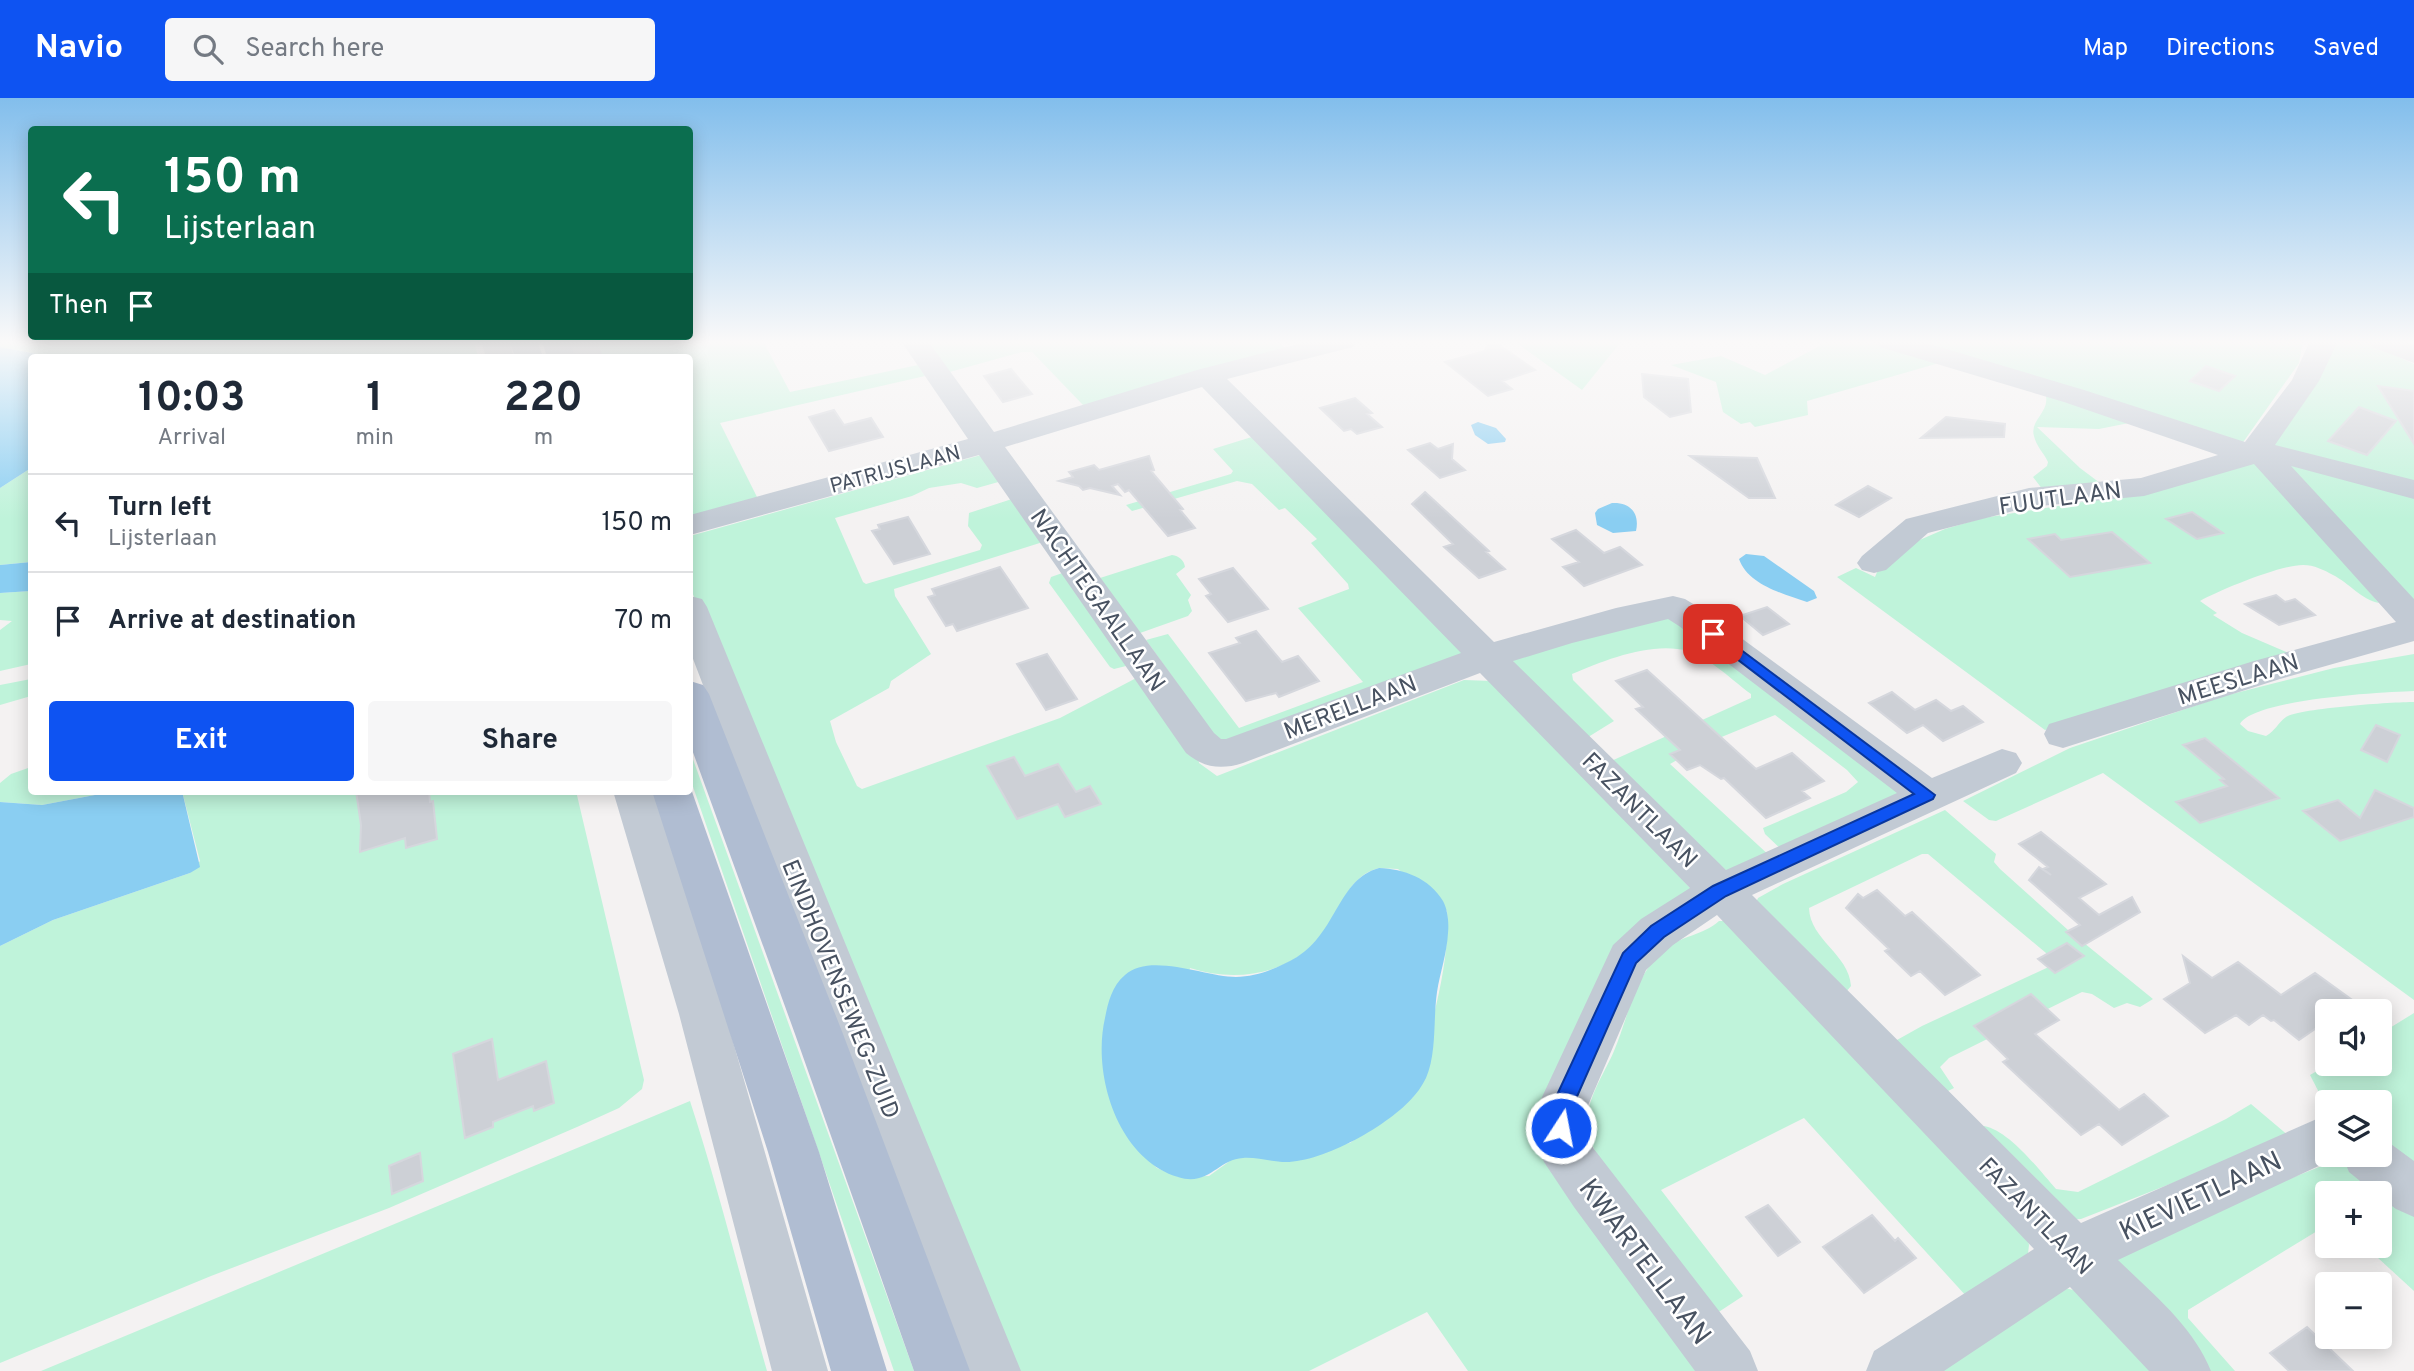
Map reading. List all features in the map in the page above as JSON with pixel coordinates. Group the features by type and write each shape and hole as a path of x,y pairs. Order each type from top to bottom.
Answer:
{"main road":[{"name":"EINDHOVENSEWEG-ZUID","path":"693,702 819,1034 942,1371"},
{"path":"673,795 765,1063 838,1294 859,1371"}],"street":[{"name":"NACHTEGAALLAAN","path":"957,400 1200,743 1213,752"},
{"name":"PATRIJSLAAN","path":"693,524 988,443 1127,400"},
{"name":"FAZANTLAAN","path":"1231,400 1720,891 2165,1346 2183,1371"},
{"path":"2087,400 2232,450 2283,454 2414,490"},
{"path":"2258,453 2260,442 2291,400"},
{"path":"2258,453 2272,463 2322,516 2414,621"},
{"name":"FUUTLAAN","path":"1874,563 1917,526 2029,498 2144,487 2258,453"},
{"name":"MERELLAAN","path":"1213,752 1228,753 1486,656 1606,620 1673,607 1927,795"},
{"name":"EINDHOVENSEWEG-ZUID","path":"693,615 993,1371"},
{"name":"MEESLAAN","path":"2063,734 2267,670 2414,628"},
{"name":"KWARTELLAAN","path":"1730,1371 1592,1190 1562,1146 1561,1110 1629,958 1657,932 1720,891 2002,763"},
{"path":"634,795 702,1014 800,1371"},
{"name":"KIEVIETLAAN","path":"1895,1371 2073,1254 2315,1143"},
{"path":"2382,1167 2414,1192"}],"green space":[{"path":"693,400 819,400 720,423 759,501 693,518"},
{"path":"1079,400 1103,400 1084,406"},
{"path":"1720,400 1809,400 1808,415 1755,427 1750,422 1741,424 1723,412"},
{"path":"2046,400 2068,400 2134,422 2099,429 2037,427 2100,483 2043,490 2033,477 2047,466 2048,462 2036,443 2033,430"},
{"path":"2084,400 2273,400 2239,448"},
{"path":"2296,400 2414,400 2414,487 2271,447"},
{"path":"1255,436 1463,646 1462,657 1224,749 1146,640 1168,634 1239,728 1363,682 1298,608 1349,589 1348,584 1311,543 1317,539 1285,508 1279,510 1252,484 1237,481 1132,511 1126,505 1231,474 1233,471 1213,449"},
{"path":"981,455 1002,481 977,488 961,483 929,488 912,496 835,518 866,584 980,550 982,545 968,526 969,513 1015,498 1046,541 894,589 895,596 931,654 891,681 889,688 830,721 836,742 857,786 862,789 1060,718 1142,675 1198,755 1199,763 1217,776 1464,680 1492,681 1696,894 1635,932 1550,1119 1704,1371 1468,1371 1427,1312 1309,1371 1012,1371 693,594 693,535","holes":["1379,868 1398,869 1447,911 1441,980 1413,1097 1350,1143 1234,1158 1209,1176 1179,1177 1157,1168 1139,1151 1190,968 1228,975 1266,971 1284,964 1316,943 1354,884 1361,877"]},
{"path":"2277,456 2414,494 2414,606"},
{"path":"2257,461 2379,603 2367,598 2339,578 2311,566 2293,566 2250,579 2200,601 2217,613 2213,615 2242,633 2293,655 2045,730 1837,577 1856,568 1875,577 1878,570 1915,542 1945,529 1983,518 2102,499"},
{"path":"28,470 28,562 0,565 0,488"},
{"path":"1172,555 1181,559 1185,567 1176,574 1191,595 1188,600 1192,611 1188,616 1140,633 1100,578"},
{"path":"1068,571 1134,664 1114,669 1110,667 1049,583 1051,577"},
{"path":"28,591 28,665 0,671 0,630 12,621 0,620 0,593"},
{"path":"1670,616 1902,793 1783,851 1765,834 1763,828 1846,792 1858,782 1847,770 1775,715 1707,743 1670,764 1771,857 1730,874 1609,762 1751,698 1751,694 1713,664 1688,651 1659,648 1629,654 1572,674 1573,680 1614,721 1585,739 1518,670 1509,654"},
{"path":"2414,654 2414,691 2349,695 2293,703 2250,715 2240,724 2248,731 2266,736 2286,717 2295,714 2348,706 2414,702 2414,1000 2103,773 1996,821 1989,820 1963,801 2070,748 2224,696 2334,668"},
{"path":"28,680 28,697 0,705 0,685"},
{"path":"693,759 914,1371 894,1371 693,787"},
{"path":"28,768 28,795 95,795 42,805 0,802 0,783 11,774"},
{"path":"183,795 577,795 644,1080 642,1089 619,1108 389,1208 211,1276 0,1363 0,946 53,920 190,873 200,861"},
{"path":"1945,810 1996,854 1994,862 2000,869 2068,930 2153,999 2140,1007 2127,1003 2114,1008 2092,994 2082,992 1949,1058 1940,1067 1954,1088 1938,1096 1888,1045 1922,1026 2053,965 2052,958 1928,854 1922,854 1809,908 1816,929 1849,975 1851,986 1841,998 1754,907 1758,898 1783,884"},
{"path":"1724,921 2025,1228 2028,1254 1967,1297 1804,1118 1661,1190 1743,1296 1711,1317 1597,1157 1588,1121 1595,1091 1645,973 1669,946"},
{"path":"2414,1013 2414,1169 2392,1157 2392,1090 2318,1090 2310,1075 2315,1072 2315,1076 2392,1076 2392,1027"},
{"path":"690,1101 767,1371 41,1371"},
{"path":"2251,1104 2290,1137 2081,1219 2063,1220 1976,1133 1984,1126 1994,1129 2014,1143 2056,1189 2078,1192"},
{"path":"2319,1167 2359,1167 2376,1181 2315,1181 2315,1232 2188,1310 2188,1318 2235,1371 2205,1371 2117,1265 2119,1247"},
{"path":"2392,1193 2414,1211 2414,1291 2378,1258 2392,1258"},
{"path":"2065,1288 2086,1293 2170,1371 1930,1371"}],"water":[{"path":"0,400 28,400 28,470 0,488"},
{"path":"1478,422 1496,428 1506,439 1505,442 1488,444 1475,435 1471,425"},
{"path":"1612,503 1624,504 1632,510 1636,519 1636,531 1613,533 1597,525 1595,513"},
{"path":"1746,554 1764,556 1814,591 1817,598 1807,602 1758,582 1750,576 1739,559"},
{"path":"28,562 28,591 0,593 0,565"},
{"path":"95,795 183,795 200,867 190,873 53,920 0,946 0,802 42,805"},
{"path":"1379,868 1407,873 1431,886 1443,901 1447,913 1447,940 1437,992 1432,1058 1426,1078 1417,1092 1403,1107 1373,1130 1318,1156 1286,1162 1248,1158 1234,1160 1206,1176 1189,1179 1157,1167 1139,1152 1125,1133 1106,1088 1102,1040 1108,1006 1117,984 1136,968 1149,966 1179,967 1236,977 1260,974 1275,968 1297,957 1310,946 1355,883 1365,874"}],"building":[{"path":"1347,400 1358,400 1372,413 1367,414 1382,427 1357,434 1351,429 1344,431 1320,408"},
{"path":"1648,400 1690,400 1691,412 1670,417"},
{"path":"2387,400 2414,400 2414,444"},
{"path":"2359,407 2396,421 2367,455 2328,441"},
{"path":"834,410 844,425 871,418 883,437 829,451 809,417"},
{"path":"1946,417 2005,424 2004,437 1921,438"},
{"path":"1430,443 1438,449 1453,444 1452,459 1465,470 1440,478 1408,450"},
{"path":"1149,456 1154,470 1151,471 1183,509 1180,510 1195,528 1168,536 1129,490 1125,492 1118,484 1112,486 1120,495 1090,488 1083,490 1079,486 1059,481 1073,477 1069,472 1094,465 1099,470"},
{"path":"1690,456 1757,458 1775,498 1749,498"},
{"path":"1868,486 1891,498 1859,517 1836,505"},
{"path":"1425,492 1505,569 1479,578 1444,547 1453,544 1412,504"},
{"path":"2192,512 2223,533 2197,539 2166,519"},
{"path":"908,517 930,554 894,564 872,531 880,529 878,525"},
{"path":"1576,530 1604,553 1620,547 1642,565 1584,586 1563,567 1579,562 1552,539"},
{"path":"2112,532 2150,563 2070,577 2028,539 2055,534 2061,540"},
{"path":"1000,567 1028,608 957,631 953,624 946,626 928,597 935,595 932,589"},
{"path":"1233,568 1268,609 1228,622 1206,596 1211,594 1199,579"},
{"path":"2276,595 2285,602 2295,599 2315,615 2279,625 2245,604"},
{"path":"1767,607 1789,624 1763,635 1740,616"},
{"path":"1256,631 1282,662 1298,656 1319,681 1279,697 1276,693 1246,701 1209,653 1240,643 1236,638"},
{"path":"1047,654 1077,699 1046,710 1017,664"},
{"path":"1647,670 1756,769 1792,753 1824,781 1802,791 1810,798 1766,818 1724,778 1721,779 1700,765 1687,770 1670,754 1680,750 1636,709 1643,707 1616,681"},
{"path":"1892,692 1915,710 1936,700 1951,711 1963,706 1983,722 1943,741 1923,725 1907,733 1869,703"},
{"path":"2376,725 2400,735 2387,762 2361,750"},
{"path":"2205,738 2279,798 2200,823 2176,802 2227,786 2220,780 2224,779 2183,745"},
{"path":"1014,757 1025,776 1058,764 1076,792 1090,786 1101,804 1065,817 1058,804 1017,819 987,766"},
{"path":"2375,790 2414,808 2414,817 2340,841 2303,811 2338,800 2360,818"},
{"path":"357,795 429,795 430,802 433,801 437,839 406,848 405,838 360,852 361,825"},
{"path":"2041,832 2106,884 2079,898 2099,915 2132,897 2140,912 2082,946 2066,932 2080,925 2029,880 2039,867 2051,875 2043,869 2048,867 2019,844"},
{"path":"1877,890 1905,916 1912,912 1980,975 1945,995 1920,971 1911,976 1885,951 1889,949 1846,908 1858,894 1863,898"},
{"path":"2067,943 2084,956 2055,973 2038,959"},
{"path":"2183,956 2212,978 2238,962 2281,995 2315,973 2351,999 2315,999 2315,1029 2299,1040 2274,1020 2271,1021 2263,1015 2249,1025 2236,1015 2205,1033 2164,999 2190,983"},
{"path":"2031,994 2059,1020 2035,1034 2119,1110 2144,1094 2168,1116 2122,1145 2099,1124 2081,1135 2003,1062 2008,1059 1974,1026"},
{"path":"492,1039 498,1080 546,1061 554,1103 534,1111 533,1106 493,1122 493,1127 465,1138 453,1054"},
{"path":"420,1153 423,1181 392,1194 389,1166"},
{"path":"1768,1205 1800,1242 1778,1256 1746,1217"},
{"path":"1872,1215 1895,1241 1898,1238 1916,1258 1864,1293 1823,1247"},
{"path":"2307,1327 2315,1335 2315,1349 2330,1349 2353,1371 2289,1371 2270,1353"}],"route":[{"path":"1561,1128 1561,1110 1629,958 1657,932 1720,891 1927,795 1713,634"}]}
